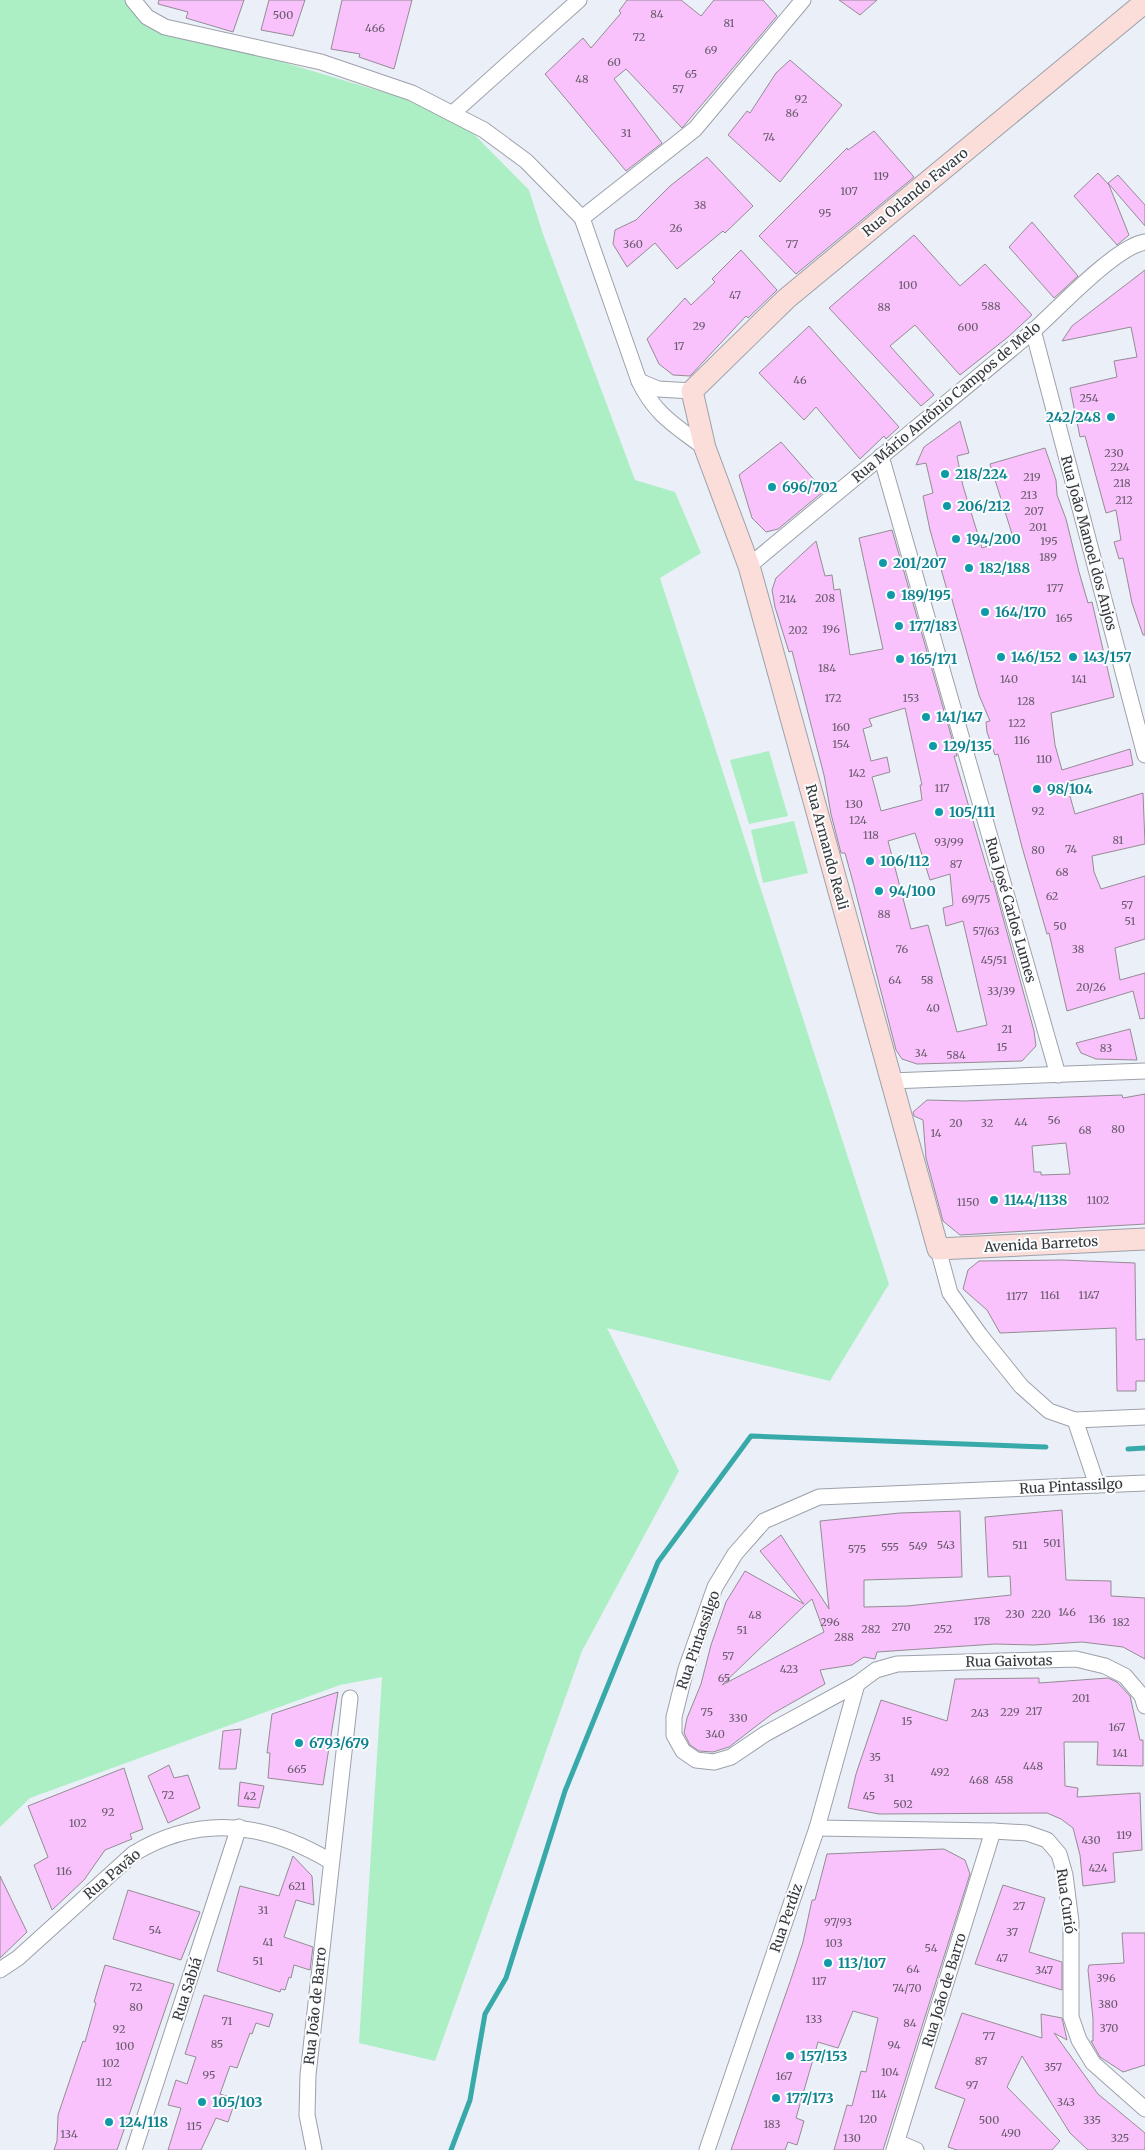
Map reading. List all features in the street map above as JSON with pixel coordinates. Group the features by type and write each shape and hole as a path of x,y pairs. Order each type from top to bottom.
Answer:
{"street":[{"path":"132,0 147,17 165,27 321,62 412,93 484,130 526,161 582,218 639,381 649,401 666,418 705,448"},
{"path":"453,113 579,0"},
{"path":"582,218 695,129 803,0"},
{"name":"Rua Orlando Favaro","path":"692,391 786,299 1145,2"},
{"name":"Rua Mário Antônio Campos de Melo","path":"749,566 1033,330 1112,260 1138,243 1145,242"},
{"name":"Rua João Manoel dos Anjos","path":"1033,330 1145,755"},
{"path":"639,381 658,388 692,391"},
{"name":"Rua Armando Reali","path":"692,391 705,448 749,566 938,1249"},
{"name":"Rua José Carlos Lumes","path":"881,456 1058,1075"},
{"path":"891,1081 1145,1071"},
{"name":"Avenida Barretos","path":"938,1249 1145,1239"},
{"path":"938,1249 950,1293 980,1335 1021,1386 1049,1411 1074,1420 1145,1418"},
{"path":"1074,1420 1096,1484"},
{"name":"Rua Pintassilgo","path":"858,1684 765,1734 731,1756 714,1762 696,1760 683,1751 674,1735 674,1717 686,1669 715,1587 735,1554 764,1521 818,1498 1096,1484 1145,1484"},
{"name":"Rua Gaivotas","path":"858,1684 876,1670 897,1664 1076,1659 1105,1666 1125,1676 1142,1696 1145,1706"},
{"name":"Rua Perdiz","path":"707,2150 817,1828 858,1684"},
{"name":"Rua João de Barro","path":"314,2150 307,2115 308,2075 330,1861 350,1698"},
{"name":"Rua Pavão","path":"0,1970 18,1958 114,1869 140,1849 177,1832 200,1828 239,1828 289,1840 330,1861"},
{"name":"Rua Sabiá","path":"134,2150 239,1828"},
{"name":"Rua Curió","path":"817,1828 993,1831 1027,1833 1047,1840 1058,1854 1065,1874 1071,1922 1071,2017 1079,2040 1093,2063 1145,2109"},
{"name":"Rua João de Barro","path":"895,2146 993,1831"},
{"path":"895,2146 916,2150"}],"green space":[{"path":"0,0 132,0 165,27 453,113 529,190 543,234 635,480 675,492 701,553 660,578 889,1284 830,1381 607,1328 679,1471 582,1651 435,2061 359,2043 382,1677 340,1685 30,1798 0,1827"},
{"path":"769,751 788,816 749,824 730,760"},
{"path":"794,821 808,873 763,883 751,830"}],"building":[{"path":"159,0 244,0 233,32 186,18 188,12 158,4"},
{"path":"269,0 305,0 293,36 261,30"},
{"path":"342,0 412,0 394,69 359,57 360,54 331,49"},
{"path":"627,0 681,0 701,16 714,0 763,0 777,16 682,128 626,69 614,79 662,143 626,171 545,74 583,38 591,48 621,13 619,11"},
{"path":"839,0 877,0 860,15"},
{"path":"790,60 842,105 780,182 728,135 747,111 750,113 776,73"},
{"path":"874,131 914,177 796,274 759,236 847,148 848,150"},
{"path":"707,157 753,206 725,233 723,231 677,269 655,243 627,267 613,244 615,230 636,220 670,186"},
{"path":"1098,173 1109,185 1129,235 1117,245 1074,196"},
{"path":"1118,175 1145,205 1145,226 1108,183"},
{"path":"1032,222 1078,276 1054,298 1009,247"},
{"path":"914,235 960,286 985,264 1032,315 1008,337 960,375 915,325 890,346 934,395 921,406 829,308"},
{"path":"741,250 777,290 748,318 746,316 690,376 673,375 659,364 647,339 685,298 691,305 715,282 712,279"},
{"path":"1145,270 1145,635 1143,635 1132,603 1123,558 1119,559 1114,542 1121,540 1116,510 1106,513 1085,436 1080,437 1070,388 1117,377 1114,361 1137,357 1131,327 1062,341 1072,326"},
{"path":"809,326 899,427 886,439 884,436 860,459 816,407 804,420 759,373"},
{"path":"960,421 969,453 957,456 963,486 982,548 1013,537 990,464 1045,448 1056,480 1057,495 1066,519 1088,603 1092,602 1114,697 1051,713 1055,745 1062,770 1130,749 1133,765 1066,782 1075,814 1143,793 1145,844 1092,856 1094,872 1101,889 1145,876 1145,939 1115,948 1120,980 1145,973 1145,1018 1140,1019 1133,991 1067,1011 1049,933 1047,934 1022,847 998,754 995,755 987,732 986,722 990,721 979,695 930,530 923,496 933,493 926,463 916,465 924,447"},
{"name":"696/702","path":"781,442 824,491 778,529 766,532 752,518 739,475"},
{"path":"892,530 957,756 954,756 991,882 993,881 1034,1031 1036,1046 1022,1061 917,1064 902,1059 896,1050 845,853 841,853 824,775 792,651 789,652 775,607 772,590 776,578 816,541 825,576 832,575 834,590 840,589 850,655 883,649 859,538","holes":["905,708 922,785 920,785 922,800 881,811 872,777 890,772 887,757 871,761 863,729 872,726 869,719","915,833 930,880 950,874 953,905 943,908 946,926 963,921 987,1025 957,1032 928,925 911,929 888,841"]},
{"path":"1130,1029 1137,1060 1096,1059 1081,1053 1076,1043"},
{"path":"1145,1094 1145,1224 960,1235 943,1221 926,1158 923,1120 914,1116 913,1112 927,1100 964,1101 1122,1095 1123,1098","holes":["1066,1143 1070,1174 1041,1175 1041,1172 1034,1172 1032,1146"]},
{"path":"1063,1260 1135,1263 1136,1340 1145,1339 1145,1381 1136,1381 1136,1391 1117,1391 1116,1328 1000,1333 987,1310 963,1289 968,1270 979,1261"},
{"path":"1062,1510 1066,1580 1111,1581 1111,1596 1145,1598 1145,1659 1123,1647 1082,1642 1034,1645 995,1644 877,1652 875,1659 864,1657 852,1665 820,1670 825,1684 772,1714 729,1747 713,1752 699,1751 690,1745 684,1733 687,1718 701,1684 711,1645 726,1602 745,1571 804,1604 760,1551 781,1535 829,1609 820,1521 900,1513 960,1511 962,1577 864,1580 864,1607 907,1606 1011,1595 1010,1576 988,1577 985,1517","holes":["812,1599 824,1632 722,1685"]},
{"path":"1039,1678 1039,1683 1108,1678 1117,1682 1130,1696 1140,1740 1143,1740 1143,1766 1097,1765 1098,1742 1064,1742 1065,1786 1078,1788 1077,1797 1140,1793 1142,1850 1113,1853 1115,1882 1083,1886 1080,1855 1073,1828 1061,1819 1047,1813 879,1814 848,1808 856,1774 881,1700 947,1721 955,1679"},
{"path":"338,1692 323,1785 268,1778 270,1753 267,1753 272,1714"},
{"path":"241,1729 236,1769 219,1769 223,1731"},
{"path":"169,1765 174,1778 188,1775 200,1808 168,1823 148,1776"},
{"path":"124,1768 143,1829 130,1834 132,1839 105,1850 84,1880 52,1910 34,1865 48,1857 28,1806"},
{"path":"240,1782 264,1786 259,1808 238,1806"},
{"path":"944,1849 965,1860 970,1874 883,2150 834,2150 847,2105 852,2106 861,2071 866,2072 878,2018 853,2011 838,2048 818,2042 796,2118 804,2121 797,2145 788,2142 785,2150 731,2150 803,1942 812,1900 815,1900 827,1854"},
{"path":"293,1856 312,1876 314,1905 296,1900 284,1937 313,1947 310,1970 294,1965 291,1978 289,1977 285,1990 281,1989 280,1992 217,1971 240,1886 279,1896"},
{"path":"0,1876 27,1932 0,1958"},
{"path":"1003,1885 1045,1898 1029,1952 1062,1962 1062,1990 975,1964"},
{"path":"128,1890 200,1912 181,1960 113,1939"},
{"path":"1122,1933 1145,1933 1145,2065 1123,2072 1100,2057 1091,2041 1093,2041 1093,2019 1088,1970 1089,1965 1124,1963"},
{"path":"105,1965 174,1984 117,2150 54,2150 57,2141 58,2115 83,2041 85,2042"},
{"path":"204,1995 273,2014 269,2027 256,2023 252,2034 250,2033 237,2068 230,2066 220,2094 236,2099 228,2122 216,2118 201,2150 168,2150 181,2108 168,2105 176,2080 187,2084 196,2057 185,2054"},
{"path":"962,2013 1042,2038 1041,2014 1062,2018 1067,2040 1054,2033 1098,2094 1145,2133 1145,2150 1088,2150 1070,2133 1022,2056 1007,2087 1060,2141 1052,2150 957,2150 948,2147 965,2099 935,2088"}],"waterway":[{"path":"451,2150 470,2100 485,2014 506,1978 565,1791 658,1562 751,1436 1046,1447"},
{"path":"1128,1449 1145,1448"}],"place":[{"name":"242/248","path":"1111,417"},
{"name":"218/224","path":"945,474"},
{"name":"696/702","path":"772,487"},
{"name":"206/212","path":"947,506"},
{"name":"194/200","path":"956,539"},
{"name":"201/207","path":"883,563"},
{"name":"182/188","path":"969,568"},
{"name":"189/195","path":"891,595"},
{"name":"164/170","path":"985,612"},
{"name":"177/183","path":"899,626"},
{"name":"146/152","path":"1001,657"},
{"name":"143/157","path":"1073,657"},
{"name":"165/171","path":"900,659"},
{"name":"141/147","path":"926,717"},
{"name":"129/135","path":"933,746"},
{"name":"98/104","path":"1037,789"},
{"name":"105/111","path":"939,812"},
{"name":"106/112","path":"870,861"},
{"name":"94/100","path":"879,891"},
{"name":"1144/1138","path":"994,1200"},
{"name":"6793/679","path":"299,1743"},
{"name":"113/107","path":"828,1963"},
{"name":"157/153","path":"790,2056"},
{"name":"177/173","path":"776,2098"},
{"name":"105/103","path":"202,2102"},
{"name":"124/118","path":"109,2122"}]}
